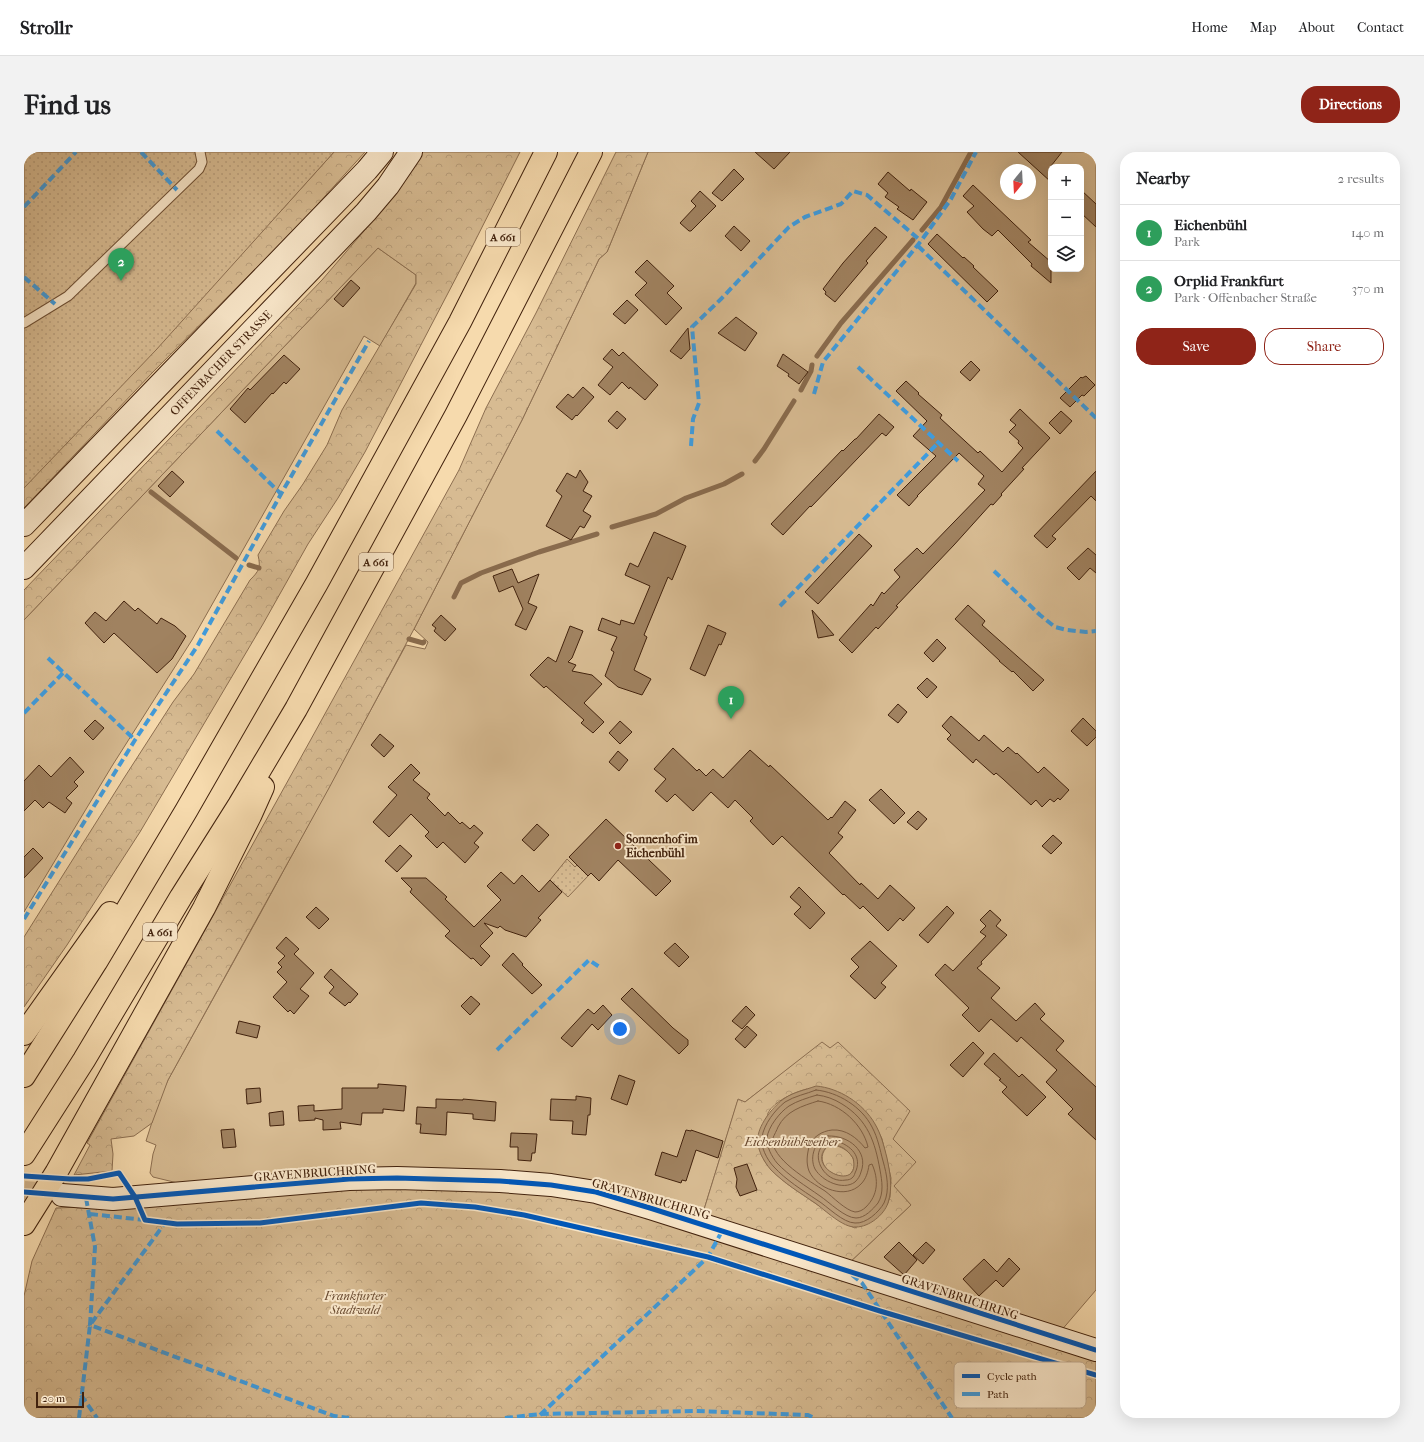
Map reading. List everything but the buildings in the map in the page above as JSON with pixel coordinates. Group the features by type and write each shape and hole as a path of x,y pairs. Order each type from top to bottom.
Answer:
{"highway":[{"name":"A 661","path":"24,1076 96,962 186,811 317,583 460,322 546,152"},
{"name":"A 661","path":"24,1154 84,1060 296,708 456,415 591,152"},
{"path":"24,1224 56,1173 204,908 250,816 296,708"},
{"path":"24,1034 123,894 186,811"},
{"path":"24,1243 56,1173"}],"main road":[{"path":"24,525 367,170 382,152"},
{"name":"OFFENBACHER STRASSE","path":"24,568 366,212 388,186 411,152"},
{"name":"GRAVENBRUCHRING","path":"62,1195 113,1199 349,1179 397,1178 500,1182 577,1188 650,1208 1096,1350"}],"lane":[{"path":"24,322 68,296 199,169 202,162 200,152"}],"green space":[{"path":"24,152 334,152 156,350 24,488"},
{"path":"334,152 365,152 297,227 152,373 24,508 24,437 279,213"},
{"path":"422,152 520,152 365,452 338,498 308,544 263,624 140,832 67,945 24,1007 24,937 173,702 194,674 250,580 257,572 259,566 258,555 284,511 327,445 342,410 416,284 416,275 378,248 24,620 24,590 322,280 382,210"},
{"path":"616,152 648,152 607,252 599,259 522,420 414,629 329,788 168,1080 152,1123 134,1136 111,1139 113,1154 112,1171 74,1175 90,1145 87,1143 459,470 486,408 536,313"},
{"path":"648,152 1096,152 1096,1290 1060,1332 849,1263 911,1205 893,1186 893,1139 830,1048 822,1043 745,1102 738,1100 702,1216 186,1185 153,1177 150,1173 156,1145 146,1141 159,1100 168,1080 406,645 425,649 428,642 414,629 522,420 599,259 607,252"},
{"path":"378,248 416,275 416,283 380,346 364,336 192,640 112,766 24,912 24,620"},
{"path":"567,859 575,867 577,865 588,876 568,897 550,880"},
{"path":"822,1042 830,1048 838,1042 910,1111 893,1139 916,1162 894,1186 911,1205 849,1263 702,1216 738,1099 745,1102","holes":["807,1089 875,1125 882,1139 891,1178 890,1197 887,1205 855,1228 834,1217 787,1184 774,1173 764,1160 768,1113 780,1101 802,1090"]},
{"path":"829,1145 841,1147 851,1155 854,1160 854,1165 853,1171 848,1176 835,1175 825,1167 822,1156"},
{"name":"Frankfurter Stadtwald","path":"347,1186 573,1194 1096,1355 1096,1418 24,1418 24,1296 32,1261 56,1208 157,1204"}],"water":[{"name":"Eichenbühlweiher","path":"816,1086 825,1087 842,1093 857,1103 870,1116 881,1136 890,1175 890,1197 880,1216 866,1225 851,1227 834,1218 776,1175 768,1167 761,1155 758,1146 758,1137 761,1126 768,1115 776,1105 788,1096","holes":["829,1145 837,1145 843,1148 853,1158 853,1169 849,1175 842,1176 834,1174 827,1169 822,1162 822,1153"]}],"waterway":[{"path":"922,230 941,207 971,152"},
{"path":"817,356 841,323 913,240"},
{"path":"801,390 811,371 812,365"},
{"path":"755,461 794,401"},
{"path":"612,527 656,514 686,498 724,484 742,474"},
{"path":"151,492 236,558"},
{"path":"454,597 461,583 481,573 539,552 597,534"},
{"path":"249,565 259,568"},
{"path":"409,639 424,642"}],"tunnel":[{"path":"24,1192 61,1195"}],"marked path":[{"path":"24,207 76,152"},
{"path":"141,152 177,190"},
{"path":"814,394 823,362 921,241 951,199 976,152"},
{"path":"691,446 693,419 699,403 692,327 722,298 789,227 805,217 841,204 853,191 867,195 921,241"},
{"path":"918,246 1096,418"},
{"path":"24,277 55,304"},
{"path":"24,919 135,740 198,645 281,494 369,341"},
{"path":"858,367 958,461"},
{"path":"217,431 281,494"},
{"path":"780,606 938,443"},
{"path":"994,571 1040,615 1055,627 1086,632 1096,631"},
{"path":"48,658 135,740"},
{"path":"24,713 63,673"},
{"path":"497,1050 589,960 601,968"},
{"path":"86,1198 95,1247 90,1325 334,1416 349,1418"},
{"path":"90,1214 145,1220"},
{"path":"79,1418 90,1325 165,1223"},
{"path":"540,1415 708,1257 722,1231"},
{"path":"852,1275 862,1283 952,1418"},
{"path":"81,1395 97,1418"},
{"path":"505,1418 541,1414 696,1411 808,1415 814,1418"}],"cycle path":[{"path":"24,1176 88,1179 119,1173 135,1197 145,1220 177,1224 260,1223 421,1203 475,1207 524,1215 708,1257 880,1311 1052,1362"},
{"path":"24,1192 113,1199 349,1179 397,1178 500,1181 551,1185 596,1192 650,1208 1096,1350"},
{"path":"1086,1372 1096,1375"}],"place":[{"name":"Orplid Frankfurt","path":"121,281"},
{"name":"Eichenbühl","path":"731,719"},
{"name":"Sonnenhof im Eichenbühl","path":"618,846"}]}
